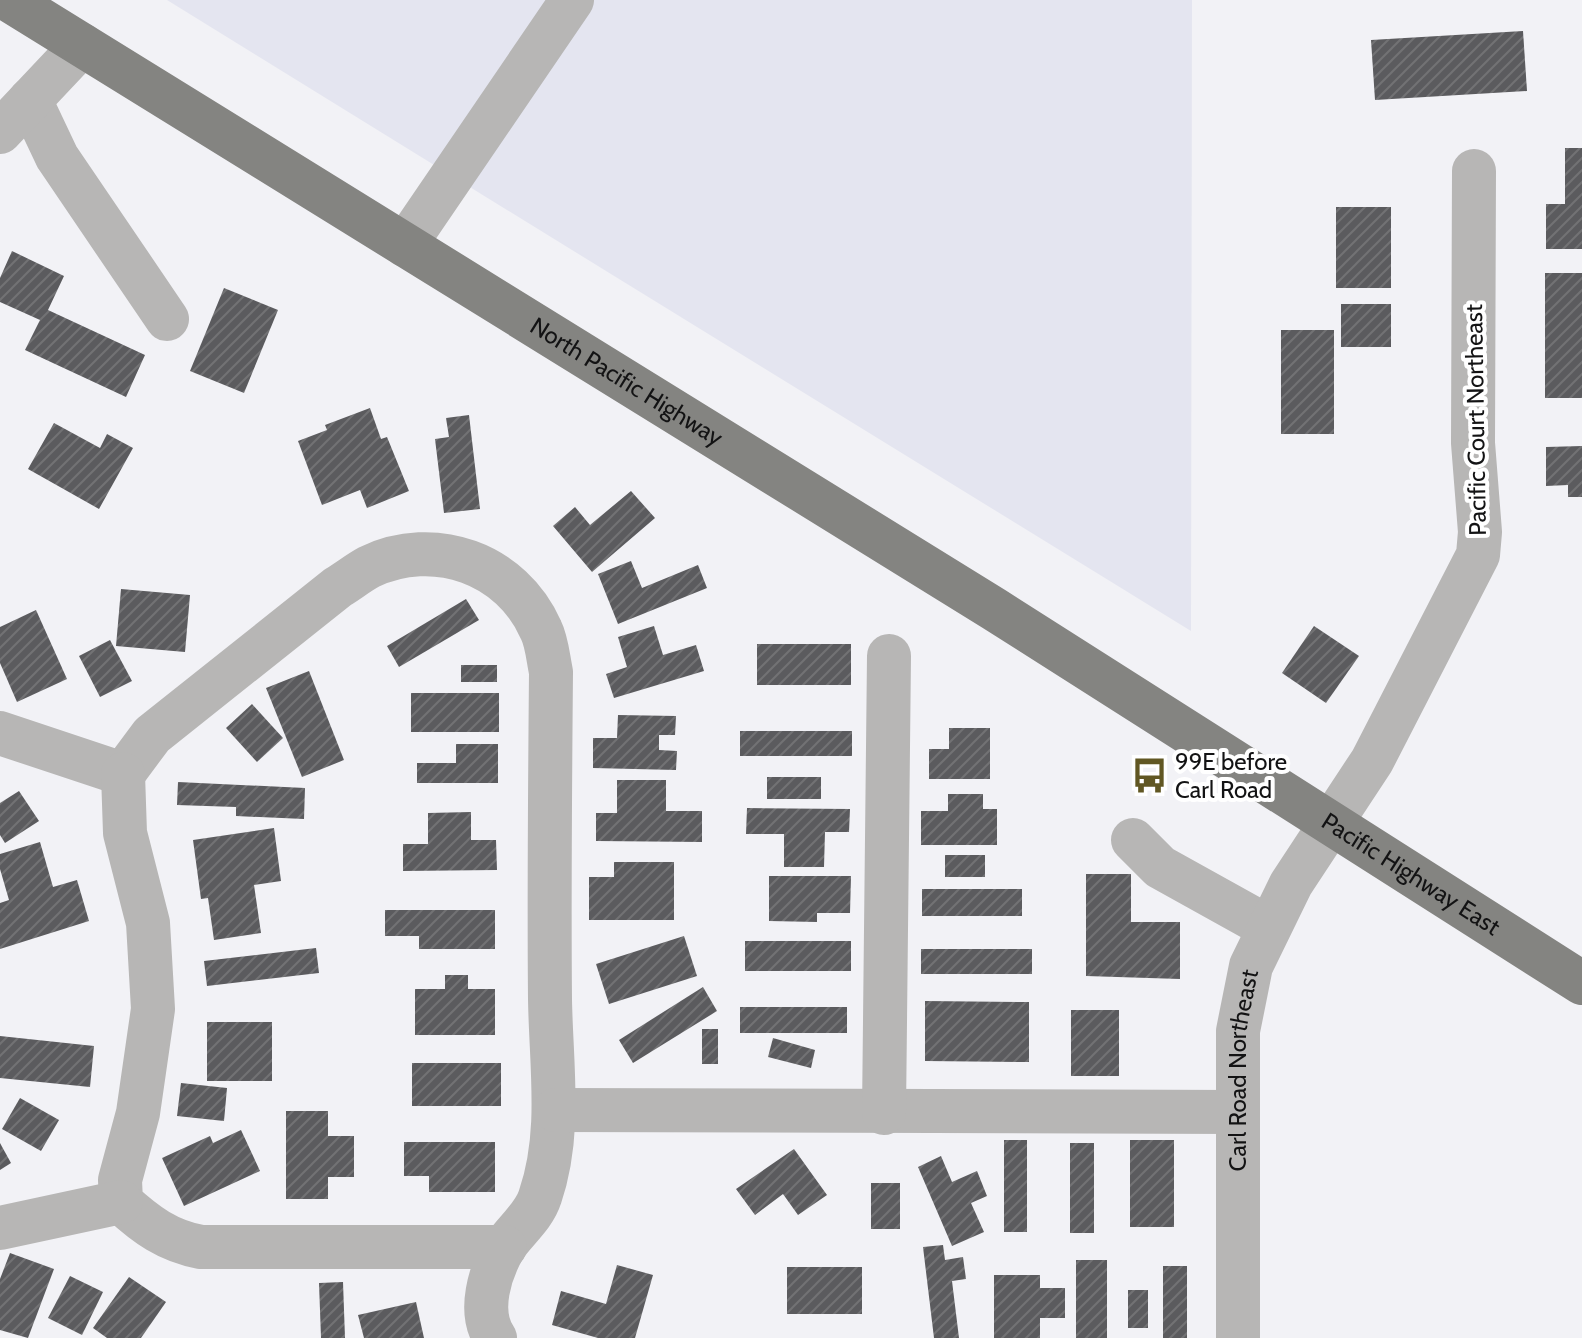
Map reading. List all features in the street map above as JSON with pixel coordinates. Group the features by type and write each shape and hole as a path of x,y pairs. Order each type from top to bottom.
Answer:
{"main road":[{"name":"North Pacific Highway","path":"9,0 1242,765"},
{"name":"Pacific Highway East","path":"1242,765 1582,983"}],"street":[{"path":"405,245 572,0"},
{"path":"0,132 82,45"},
{"path":"30,100 57,157 167,319"},
{"name":"Pacific Court Northeast","path":"1333,825 1372,761 1478,555 1480,532 1473,443 1474,171"},
{"path":"495,1338 486,1309 492,1274 505,1247 537,1205 548,1174 555,1110 550,1016 551,672 542,631 526,603 505,582 484,566 458,556 406,556 370,567 338,587 152,735 123,774 125,833 148,923 153,1009 138,1113 120,1180 121,1202 159,1233 181,1243 201,1247 505,1247"},
{"path":"884,1113 889,656"},
{"path":"0,733 123,774"},
{"name":"Carl Road Northeast","path":"1238,1338 1238,1031 1244,992 1268,927 1291,884 1333,825"},
{"path":"1133,840 1160,867 1268,927"},
{"path":"555,1110 1237,1112"},
{"path":"0,1228 121,1202"}],"shaded area":[{"path":"167,0 1192,0 1191,631 507,210"}],"building":[{"path":"1523,31 1527,91 1375,100 1371,40"},
{"path":"1565,148 1582,148 1582,249 1546,249 1546,204 1565,204"},
{"path":"1336,207 1391,207 1391,288 1336,288"},
{"path":"12,251 64,276 48,310 145,355 126,397 25,350 40,320 0,302 0,278"},
{"path":"1545,273 1582,273 1582,398 1545,398"},
{"path":"224,288 278,310 244,393 190,371"},
{"path":"1341,304 1391,304 1391,347 1341,347"},
{"path":"1281,330 1334,330 1334,434 1281,434"},
{"path":"370,408 381,439 387,437 409,491 367,508 360,490 322,505 298,441 327,430 325,425"},
{"path":"469,415 480,509 444,513 435,439 449,437 446,418"},
{"path":"54,423 100,448 107,434 133,448 99,509 28,469"},
{"path":"1582,446 1582,497 1568,497 1568,485 1546,486 1546,447"},
{"path":"631,491 655,518 592,572 553,526 575,507 590,525"},
{"path":"631,561 642,588 698,565 707,588 618,624 598,574"},
{"path":"121,589 190,595 185,652 116,646"},
{"path":"466,599 479,620 399,667 387,646"},
{"path":"36,610 67,679 17,702 0,663 0,627"},
{"path":"654,626 663,655 696,645 704,671 614,698 606,674 627,667 618,637"},
{"path":"1314,626 1359,656 1326,703 1282,673"},
{"path":"110,640 132,681 100,697 79,656"},
{"path":"757,644 851,644 851,685 757,685"},
{"path":"461,665 497,665 497,682 461,682"},
{"path":"309,671 344,760 302,777 266,688"},
{"path":"411,693 499,693 499,732 411,732"},
{"path":"252,704 283,738 257,762 226,728"},
{"path":"618,715 676,716 675,735 659,735 659,750 677,751 676,770 593,768 593,738 617,738"},
{"path":"949,728 990,728 990,779 929,779 929,749 949,749"},
{"path":"740,731 852,731 852,756 740,756"},
{"path":"456,744 498,744 498,783 417,783 417,763 456,763"},
{"path":"767,777 821,777 821,799 767,799"},
{"path":"617,780 666,780 666,811 702,811 702,842 596,841 596,813 617,813"},
{"path":"178,782 305,788 304,819 236,816 236,807 177,805"},
{"path":"19,791 39,821 5,843 0,835 0,803"},
{"path":"948,794 983,794 983,809 997,809 997,845 921,845 921,811 948,811"},
{"path":"747,808 850,809 849,832 825,832 824,867 784,867 784,834 746,834"},
{"path":"471,812 471,840 496,840 497,870 403,871 403,844 428,844 428,813"},
{"path":"274,828 281,881 254,885 261,933 214,940 208,898 201,899 193,840"},
{"path":"40,842 53,887 77,880 89,921 0,949 0,903 9,900 0,869 0,854"},
{"path":"945,855 985,855 985,877 945,877"},
{"path":"614,862 674,862 674,920 589,920 589,877 614,877"},
{"path":"1086,874 1131,874 1131,922 1180,922 1180,979 1086,976"},
{"path":"769,876 851,876 850,913 817,913 817,922 769,921"},
{"path":"922,889 1022,889 1022,916 922,916"},
{"path":"385,910 495,910 495,949 419,949 419,936 385,936"},
{"path":"684,936 697,976 609,1004 596,964"},
{"path":"745,941 851,941 851,971 745,971"},
{"path":"316,948 319,973 207,986 204,961"},
{"path":"921,949 1032,949 1032,974 921,974"},
{"path":"445,975 468,975 468,989 495,989 495,1035 415,1035 415,989 445,989"},
{"path":"703,987 717,1011 633,1063 619,1040"},
{"path":"925,1001 1029,1002 1029,1062 925,1061"},
{"path":"740,1007 847,1007 847,1033 740,1033"},
{"path":"1071,1010 1119,1010 1119,1076 1071,1076"},
{"path":"207,1022 272,1022 272,1081 207,1081"},
{"path":"702,1029 718,1029 718,1064 702,1064"},
{"path":"0,1036 94,1046 90,1087 0,1078"},
{"path":"773,1038 815,1050 811,1068 768,1057"},
{"path":"412,1063 501,1063 501,1106 412,1106"},
{"path":"181,1083 227,1088 224,1121 177,1116"},
{"path":"20,1098 59,1120 41,1151 2,1129"},
{"path":"286,1111 328,1111 328,1136 354,1136 354,1177 328,1177 328,1199 286,1199"},
{"path":"241,1130 260,1171 184,1206 162,1158 210,1136 213,1143"},
{"path":"1004,1140 1027,1140 1027,1232 1004,1232"},
{"path":"1130,1140 1174,1140 1174,1227 1130,1227"},
{"path":"404,1142 495,1142 495,1192 429,1192 429,1176 404,1176"},
{"path":"0,1143 11,1163 0,1170"},
{"path":"1070,1143 1094,1143 1094,1233 1070,1233"},
{"path":"794,1149 827,1195 798,1215 783,1194 755,1215 736,1189"},
{"path":"941,1156 952,1182 977,1171 987,1196 971,1203 984,1232 952,1246 918,1167"},
{"path":"871,1183 900,1183 900,1229 871,1229"},
{"path":"943,1245 945,1260 963,1257 966,1279 952,1281 959,1338 934,1338 923,1247"},
{"path":"10,1253 54,1269 28,1338 0,1330 0,1279"},
{"path":"1076,1260 1107,1260 1107,1338 1076,1338"},
{"path":"617,1265 653,1275 635,1338 598,1338 552,1325 561,1291 606,1304"},
{"path":"1163,1266 1187,1266 1187,1338 1163,1338"},
{"path":"787,1267 862,1267 862,1314 787,1314"},
{"path":"994,1275 1040,1275 1040,1288 1065,1288 1065,1318 1040,1318 1040,1338 994,1338"},
{"path":"70,1276 103,1292 82,1335 48,1318"},
{"path":"129,1277 166,1302 141,1338 107,1338 93,1328"},
{"path":"343,1282 345,1338 321,1338 319,1283"},
{"path":"1128,1290 1148,1290 1148,1328 1128,1328"},
{"path":"416,1302 424,1338 364,1338 358,1315"}],"place":[{"name":"99E before Carl Road","path":"1149,776"}]}
